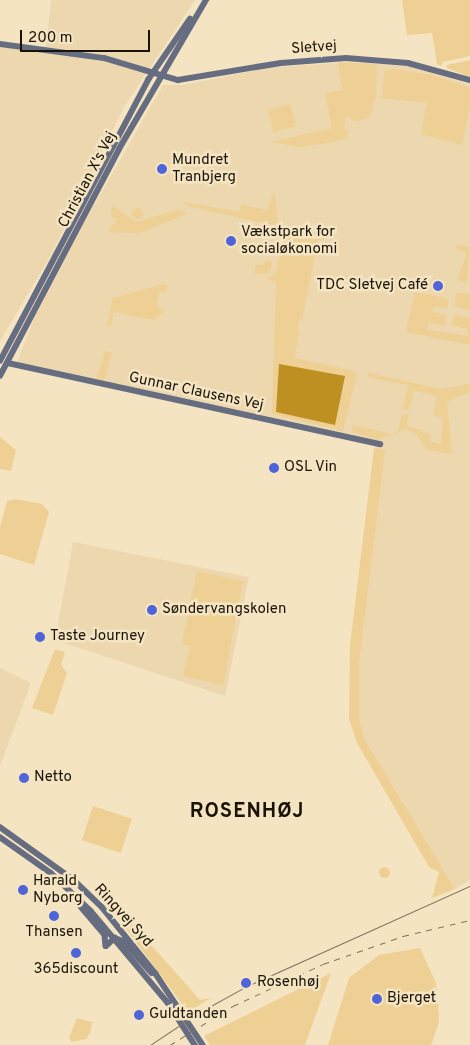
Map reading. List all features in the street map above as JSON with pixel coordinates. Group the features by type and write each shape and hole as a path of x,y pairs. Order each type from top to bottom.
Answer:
{"main road":[{"name":"Christian X's Vej","path":"0,363 152,73 201,0"},
{"name":"Christian X's Vej","path":"0,376 33,310 160,75 206,0"},
{"name":"Sletvej","path":"0,44 88,54 152,73 184,80 281,63 370,59 416,64 470,80"},
{"path":"8,363 6,357 28,308"},
{"name":"Gunnar Clausens Vej","path":"0,363 8,363 380,444"},
{"name":"Ringvej Syd","path":"0,827 74,880 102,907 139,951 203,1045"},
{"name":"Ringvej Syd","path":"0,837 61,882 115,938 169,1004 195,1045"},
{"path":"61,882 105,936 106,946 115,938 126,942 175,1002"}],"shaded area":[{"path":"51,0 195,0 124,107 51,255 0,341 0,41 46,47"},
{"path":"402,0 470,0 470,56 443,62 441,66 437,64 432,33 407,35"},
{"path":"470,60 470,77 447,68 447,65"},
{"path":"338,62 377,64 376,96 370,117 357,122 346,116 344,129 349,130 346,138 340,141 300,147 271,142 332,128 325,93 342,90"},
{"path":"347,62 407,66 470,84 470,880 455,889 364,738 359,717 359,666 384,450 374,448 376,444 15,367 36,315 84,223 163,85 183,85 267,68"},
{"path":"393,69 432,75 470,88 470,106 462,145 421,134 427,103 382,98 384,71"},
{"path":"290,104 296,126 274,132 268,110"},
{"path":"272,194 275,195 278,226 187,206 183,202 239,212 241,205 268,210"},
{"path":"114,206 136,222 178,210 189,213 139,233 110,232 108,230 118,219 112,217 111,210"},
{"path":"137,207 143,213 137,219 131,213"},
{"path":"288,227 325,234 324,240 318,239 302,320 299,319 297,330 300,331 294,358 354,371 357,375 343,431 272,414 276,282 267,279 275,274 280,254 278,238 285,237"},
{"path":"457,245 470,247 467,283 457,280 467,254 456,249"},
{"path":"265,260 272,261 270,273 254,274 256,264 263,265"},
{"path":"164,284 167,285 167,292 159,291 157,306 164,311 154,320 114,312 111,326 107,326 113,298"},
{"path":"415,292 449,299 447,309 434,306 433,312 447,315 445,326 428,322 427,330 468,336 467,329 451,325 454,314 470,318 470,345 406,332"},
{"path":"456,293 470,294 470,310 455,307"},
{"path":"105,351 112,353 104,381 97,379"},
{"path":"279,364 345,376 335,425 276,412"},
{"path":"368,373 441,389 470,384 470,392 447,402 452,454 427,450 417,435 407,429 378,440 352,432 353,425 392,434 398,431 402,414 409,415 406,426 431,434 430,442 441,444 443,418 433,415 437,396 414,391 409,410 403,409 408,385 367,377"},
{"path":"0,437 16,450 11,471 0,469"},
{"path":"374,448 385,450 359,666 359,717 364,738 455,889 432,898 439,872 429,867 357,743 349,719 350,645"},
{"path":"15,499 42,504 49,512 34,565 0,554 0,528 7,501"},
{"name":"Søndervangskolen","path":"73,542 249,577 225,696 61,642 56,635"},
{"path":"197,571 243,581 223,685 183,676 190,646 182,644"},
{"path":"55,649 65,652 61,665 67,673 53,715 32,708"},
{"path":"0,668 31,683 0,766"},
{"path":"93,806 132,819 121,853 82,840"},
{"path":"384,866 390,872 384,878 378,872"},
{"path":"119,914 131,922 141,934 121,922 117,917"},
{"path":"124,926 145,938 200,1000 211,998 188,1012"},
{"path":"420,948 436,983 439,1022 431,1045 328,1045 349,978 379,955"},
{"path":"331,973 305,1045 210,1045 204,1036"},
{"path":"77,1018 92,1022 91,1031 86,1039 72,1042 69,1038"}],"tram line":[{"path":"150,1045 198,1013 247,986 470,886"}],"railway":[{"path":"170,1045 233,1006 323,964 403,936 470,920"}],"place":[{"name":"Mundret Tranbjerg","path":"162,169"},
{"name":"Vækstpark for socialøkonomi","path":"231,241"},
{"name":"TDC Sletvej Café","path":"438,286"},
{"name":"OSL Vin","path":"274,468"},
{"name":"Søndervangskolen","path":"152,610"},
{"name":"Taste Journey","path":"40,637"},
{"name":"Netto","path":"24,778"},
{"name":"Harald Nyborg","path":"23,890"},
{"name":"Thansen","path":"54,916"},
{"name":"365discount","path":"76,953"},
{"name":"Rosenhøj","path":"246,983"},
{"name":"Bjerget","path":"377,999"},
{"name":"Guldtanden","path":"139,1015"}],"district":[{"name":"ROSENHØJ","path":"247,812"}]}
